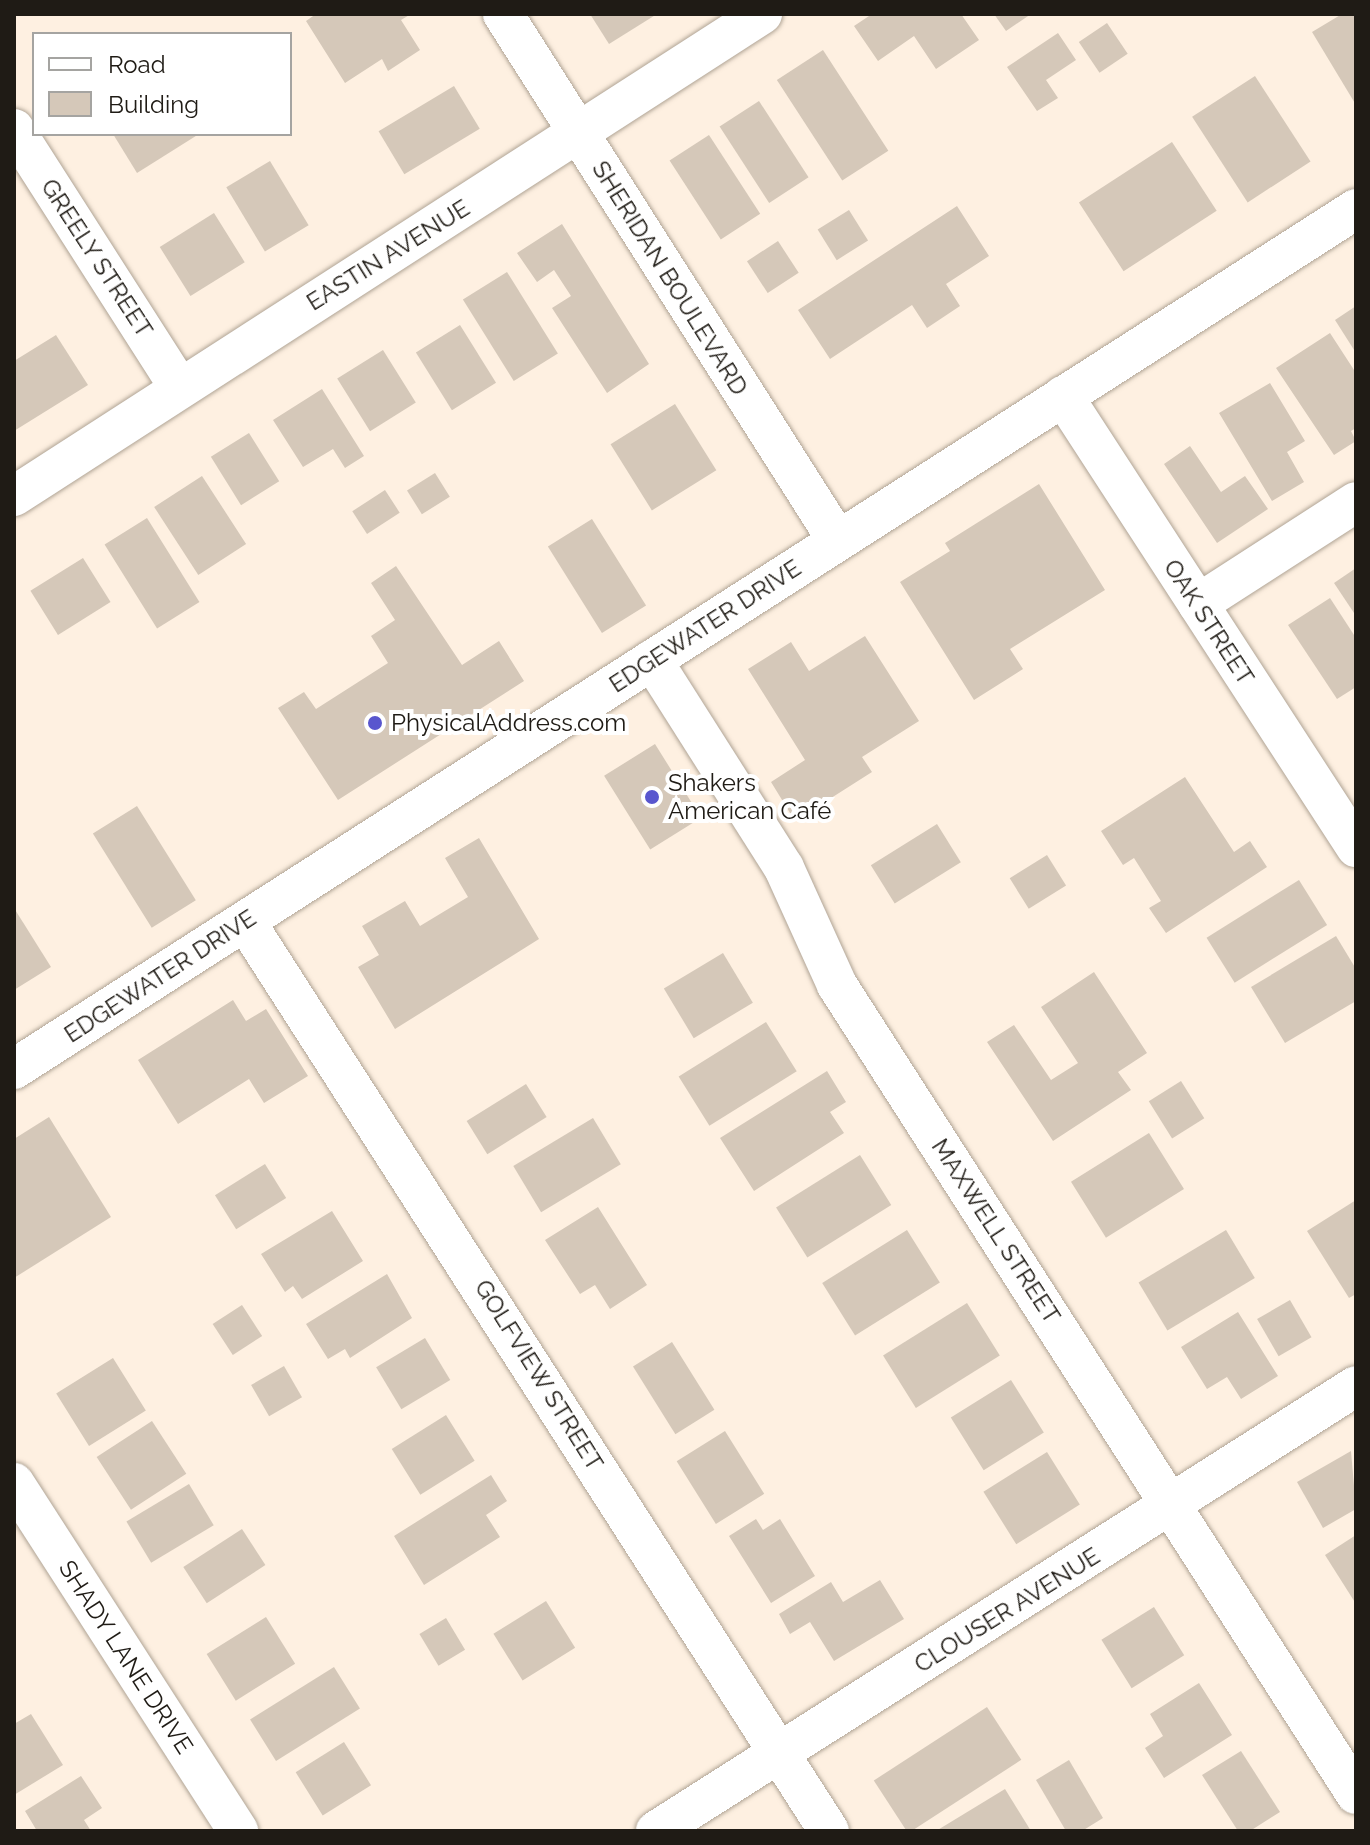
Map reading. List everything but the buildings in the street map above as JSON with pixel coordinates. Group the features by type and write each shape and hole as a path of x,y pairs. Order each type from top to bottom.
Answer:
{"street":[{"name":"SHERIDAN BOULEVARD","path":"503,14 838,541"},
{"name":"EASTIN AVENUE","path":"14,496 762,14"},
{"name":"GREELY STREET","path":"14,129 179,387"},
{"name":"EDGEWATER DRIVE","path":"14,1069 1356,209"},
{"name":"OAK STREET","path":"1063,396 1356,847"},
{"path":"1198,604 1356,502"},
{"name":"MAXWELL STREET","path":"652,660 784,868 837,985 1356,1794"},
{"name":"GOLFVIEW STREET","path":"245,921 829,1831"},
{"name":"CLOUSER AVENUE","path":"656,1831 1174,1506 1356,1386"},
{"name":"SHADY LANE DRIVE","path":"14,1483 238,1831"}],"place":[{"name":"PhysicalAddress.com","path":"375,723"},
{"name":"Shakers American Café","path":"652,797"}]}
